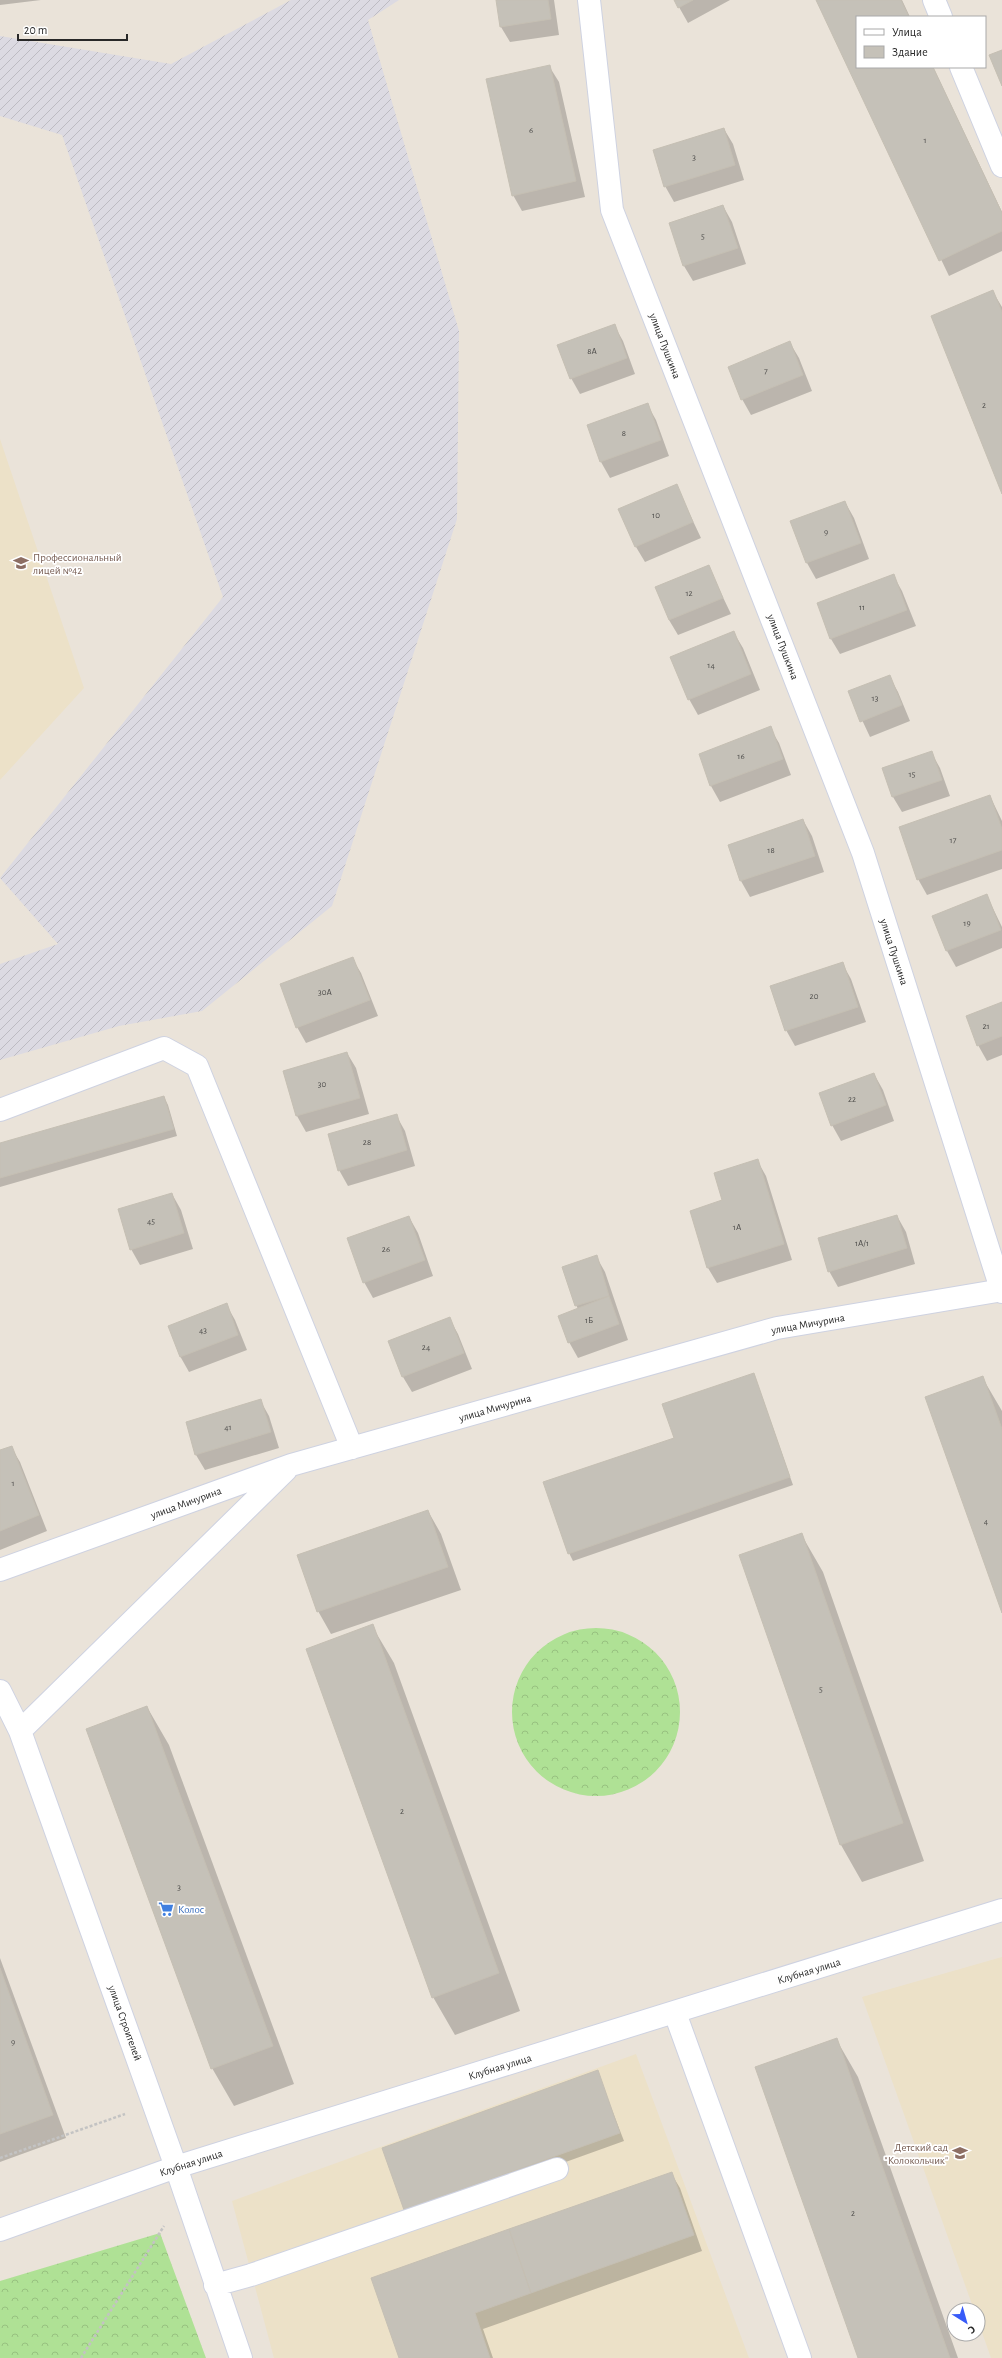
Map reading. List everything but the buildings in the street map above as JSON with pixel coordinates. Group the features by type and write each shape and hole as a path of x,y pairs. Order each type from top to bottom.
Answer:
{"street":[{"name":"улица Пушкина","path":"589,0 612,210 863,853 1002,1291"},
{"path":"934,0 941,16"},
{"path":"962,68 1002,166"},
{"path":"0,1110 164,1048 198,1066 352,1448"},
{"name":"улица Мичурина","path":"0,1570 291,1465 777,1328 1002,1291"},
{"path":"20,1731 291,1465"},
{"name":"улица Строителей","path":"0,1691 20,1731 154,2104 241,2358"},
{"name":"Клубная улица","path":"0,2230 176,2167 675,2013 1002,1910"},
{"path":"675,2013 800,2358"},
{"path":"215,2285 252,2275 557,2169"}],"path":[{"path":"0,2158 154,2104"},
{"path":"81,2358 185,2194"}],"shaded area":[{"path":"291,0 399,0 368,20 459,331 457,519 332,906 202,1011 119,1026 0,1060 0,964 58,944 0,878 223,597 62,135 0,116 0,36 171,64"},
{"name":"Профессиональный лицей №42","path":"0,439 84,688 0,780"},
{"name":"Детский сад \"Колокольчик\"","path":"1002,1957 1002,2358 991,2358 985,2342 986,2302 971,2302 862,1997"},
{"path":"636,2054 749,2358 274,2358 232,2201"}],"green space":[{"path":"588,1628 604,1628 628,1634 643,1642 656,1652 666,1665 674,1680 679,1696 679,1728 674,1744 666,1759 656,1772 643,1782 620,1793 604,1796 588,1796 564,1790 549,1782 536,1772 526,1759 515,1736 512,1720 512,1704 518,1680 526,1665 536,1652 549,1642 572,1631"},
{"path":"160,2233 206,2358 0,2358 0,2281"}],"place":[{"name":"Профессиональный лицей №42","path":"21,563"},
{"name":"Колос","path":"166,1909"},
{"name":"Детский сад \"Колокольчик\"","path":"960,2153"}]}
